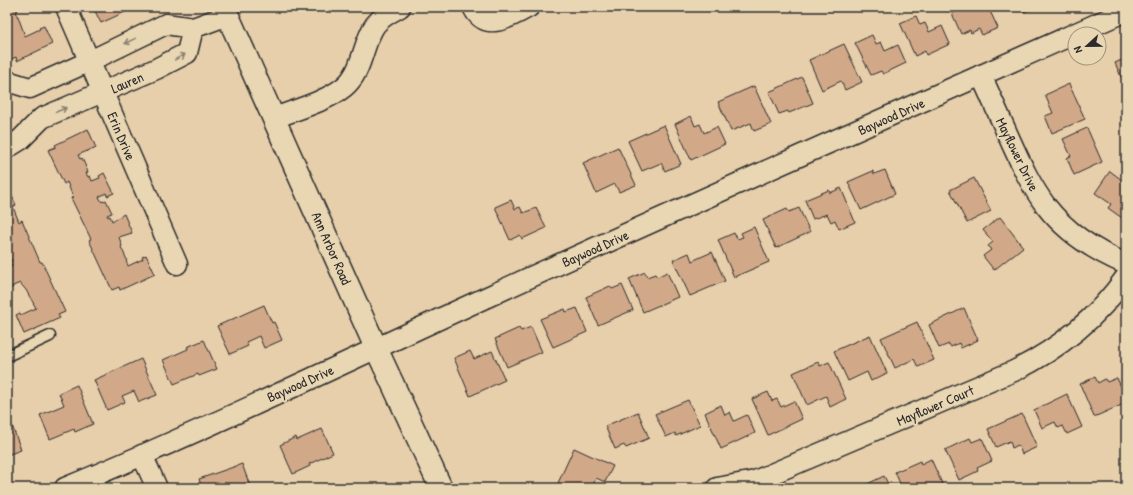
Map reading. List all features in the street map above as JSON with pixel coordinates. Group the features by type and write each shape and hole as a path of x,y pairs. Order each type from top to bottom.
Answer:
{"main road":[{"name":"Ann Arbor Road","path":"226,11 376,348 441,488"}],"street":[{"name":"Erin Drive","path":"66,7 177,264"},
{"path":"274,118 330,96 345,87 355,73 375,25 384,16 400,7"},
{"path":"474,7 484,20 490,22 530,7"},
{"path":"7,81 30,88 166,24 193,28 226,11"},
{"name":"Baywood Drive","path":"65,488 142,455 495,293 1126,11"},
{"name":"Lauren","path":"7,148 20,140 42,118 156,69 187,53 193,28"},
{"name":"Mayflower Drive","path":"981,75 1026,175 1046,206 1063,225 1087,244 1126,264"},
{"path":"30,88 42,118"},
{"name":"Mayflower Court","path":"717,488 755,481 1035,361 1060,344 1090,320 1116,292 1126,277"},
{"path":"142,455 157,488"}],"lane":[{"path":"7,356 50,336"}],"building":[{"path":"7,7 18,7 16,8 18,11 16,11 25,36 44,26 52,44 17,61 16,57 9,60 7,56"},
{"path":"93,7 136,7 101,23"},
{"path":"961,7 988,7 998,28 982,35 979,29 971,33 970,30 961,34 951,11"},
{"path":"1022,7 1036,7 1024,12"},
{"path":"916,16 920,25 925,23 929,32 942,26 950,44 926,55 925,51 915,56 900,23"},
{"path":"872,35 876,44 881,42 885,51 898,45 906,63 883,74 881,71 871,75 855,43"},
{"path":"844,44 862,82 845,90 841,81 822,90 809,60"},
{"path":"1126,58 1126,88 1115,63"},
{"path":"802,77 813,103 789,113 788,111 779,114 769,92"},
{"path":"1069,84 1085,119 1052,133 1045,116 1053,113 1045,95"},
{"path":"754,86 771,124 754,131 751,123 731,131 718,102"},
{"path":"691,116 695,126 700,124 704,133 717,127 725,144 691,160 675,124"},
{"path":"664,125 681,164 665,171 661,163 642,171 628,141"},
{"path":"1087,128 1102,162 1074,175 1067,158 1071,156 1063,139"},
{"path":"88,129 96,148 78,155 80,159 82,158 88,172 86,173 88,177 90,176 92,181 100,178 99,176 104,173 114,193 107,196 106,193 99,197 102,202 106,200 112,213 107,215 108,217 110,216 112,221 124,214 132,233 119,237 128,266 143,259 142,257 146,255 155,274 120,290 119,287 112,290 89,240 91,239 71,198 73,197 67,182 64,184 48,150"},
{"path":"618,147 636,185 619,192 615,184 596,193 583,163"},
{"path":"885,170 895,194 861,210 848,182 873,171 874,174"},
{"path":"1110,171 1126,183 1126,213 1122,218 1108,208 1111,204 1095,193"},
{"path":"974,178 991,211 967,223 950,190"},
{"path":"7,185 16,205 13,207 19,222 22,220 40,262 42,262 65,312 58,315 60,318 24,334 16,315 20,313 21,315 36,308 26,290 20,283 8,290 7,287 7,269 12,266 10,262 12,261 11,259 7,261"},
{"path":"841,188 855,222 839,229 835,220 831,222 827,214 813,219 805,200 829,190 830,193"},
{"path":"511,200 515,209 520,207 523,213 536,208 546,228 522,239 520,235 510,240 495,207"},
{"path":"799,208 810,232 776,248 763,220 787,209 789,212"},
{"path":"1000,217 1023,247 994,270 983,256 991,250 988,246 993,242 983,230"},
{"path":"754,227 769,262 734,277 718,240 734,233 737,239 743,237 741,233"},
{"path":"712,252 725,281 690,296 673,260 689,253 692,261"},
{"path":"645,272 647,277 655,274 657,277 667,272 678,297 643,312 629,279"},
{"path":"622,285 633,310 598,325 586,297 610,286 612,289"},
{"path":"264,305 282,340 264,348 259,336 246,342 248,346 230,354 217,326"},
{"path":"577,308 587,332 553,347 540,319 565,309 566,312"},
{"path":"964,308 978,340 961,348 959,343 951,347 949,344 939,348 929,325"},
{"path":"917,322 934,360 918,367 914,359 895,368 881,338"},
{"path":"531,327 542,352 507,367 495,339 519,328 521,331"},
{"path":"870,335 887,373 871,381 867,372 848,381 834,351"},
{"path":"204,340 217,369 199,376 198,374 174,384 163,360"},
{"path":"470,351 474,359 492,351 505,380 470,396 454,358"},
{"path":"141,359 157,395 139,402 134,391 122,396 125,402 107,410 94,380"},
{"path":"818,362 820,366 829,362 846,399 830,407 826,396 807,405 793,373"},
{"path":"1095,377 1098,383 1105,379 1107,382 1117,378 1126,398 1126,403 1094,417 1080,384"},
{"path":"77,385 93,424 75,432 74,429 50,439 40,415 64,405 59,393"},
{"path":"768,392 772,401 777,399 781,407 794,401 802,419 768,435 752,399"},
{"path":"1067,394 1082,427 1067,434 1063,426 1058,428 1055,422 1042,428 1034,410"},
{"path":"688,400 700,425 676,436 675,433 666,437 655,414"},
{"path":"721,405 725,415 730,412 734,421 747,415 755,433 721,449 705,413"},
{"path":"638,412 649,438 626,448 624,445 615,449 605,426"},
{"path":"1022,414 1037,447 1022,454 1018,445 1012,448 1010,441 996,447 988,429"},
{"path":"10,420 21,450 7,455 7,421"},
{"path":"322,429 333,453 309,464 310,466 293,474 280,445 296,437 297,440"},
{"path":"970,438 972,442 982,438 992,461 977,468 978,471 959,480 945,450"},
{"path":"574,448 613,466 605,482 596,478 592,488 568,488 558,483"},
{"path":"931,459 944,488 920,488 918,484 909,488 902,488 895,472 920,461 921,464"},
{"path":"242,464 250,486 243,488 202,488 199,479"},
{"path":"884,476 890,488 859,488"}]}
